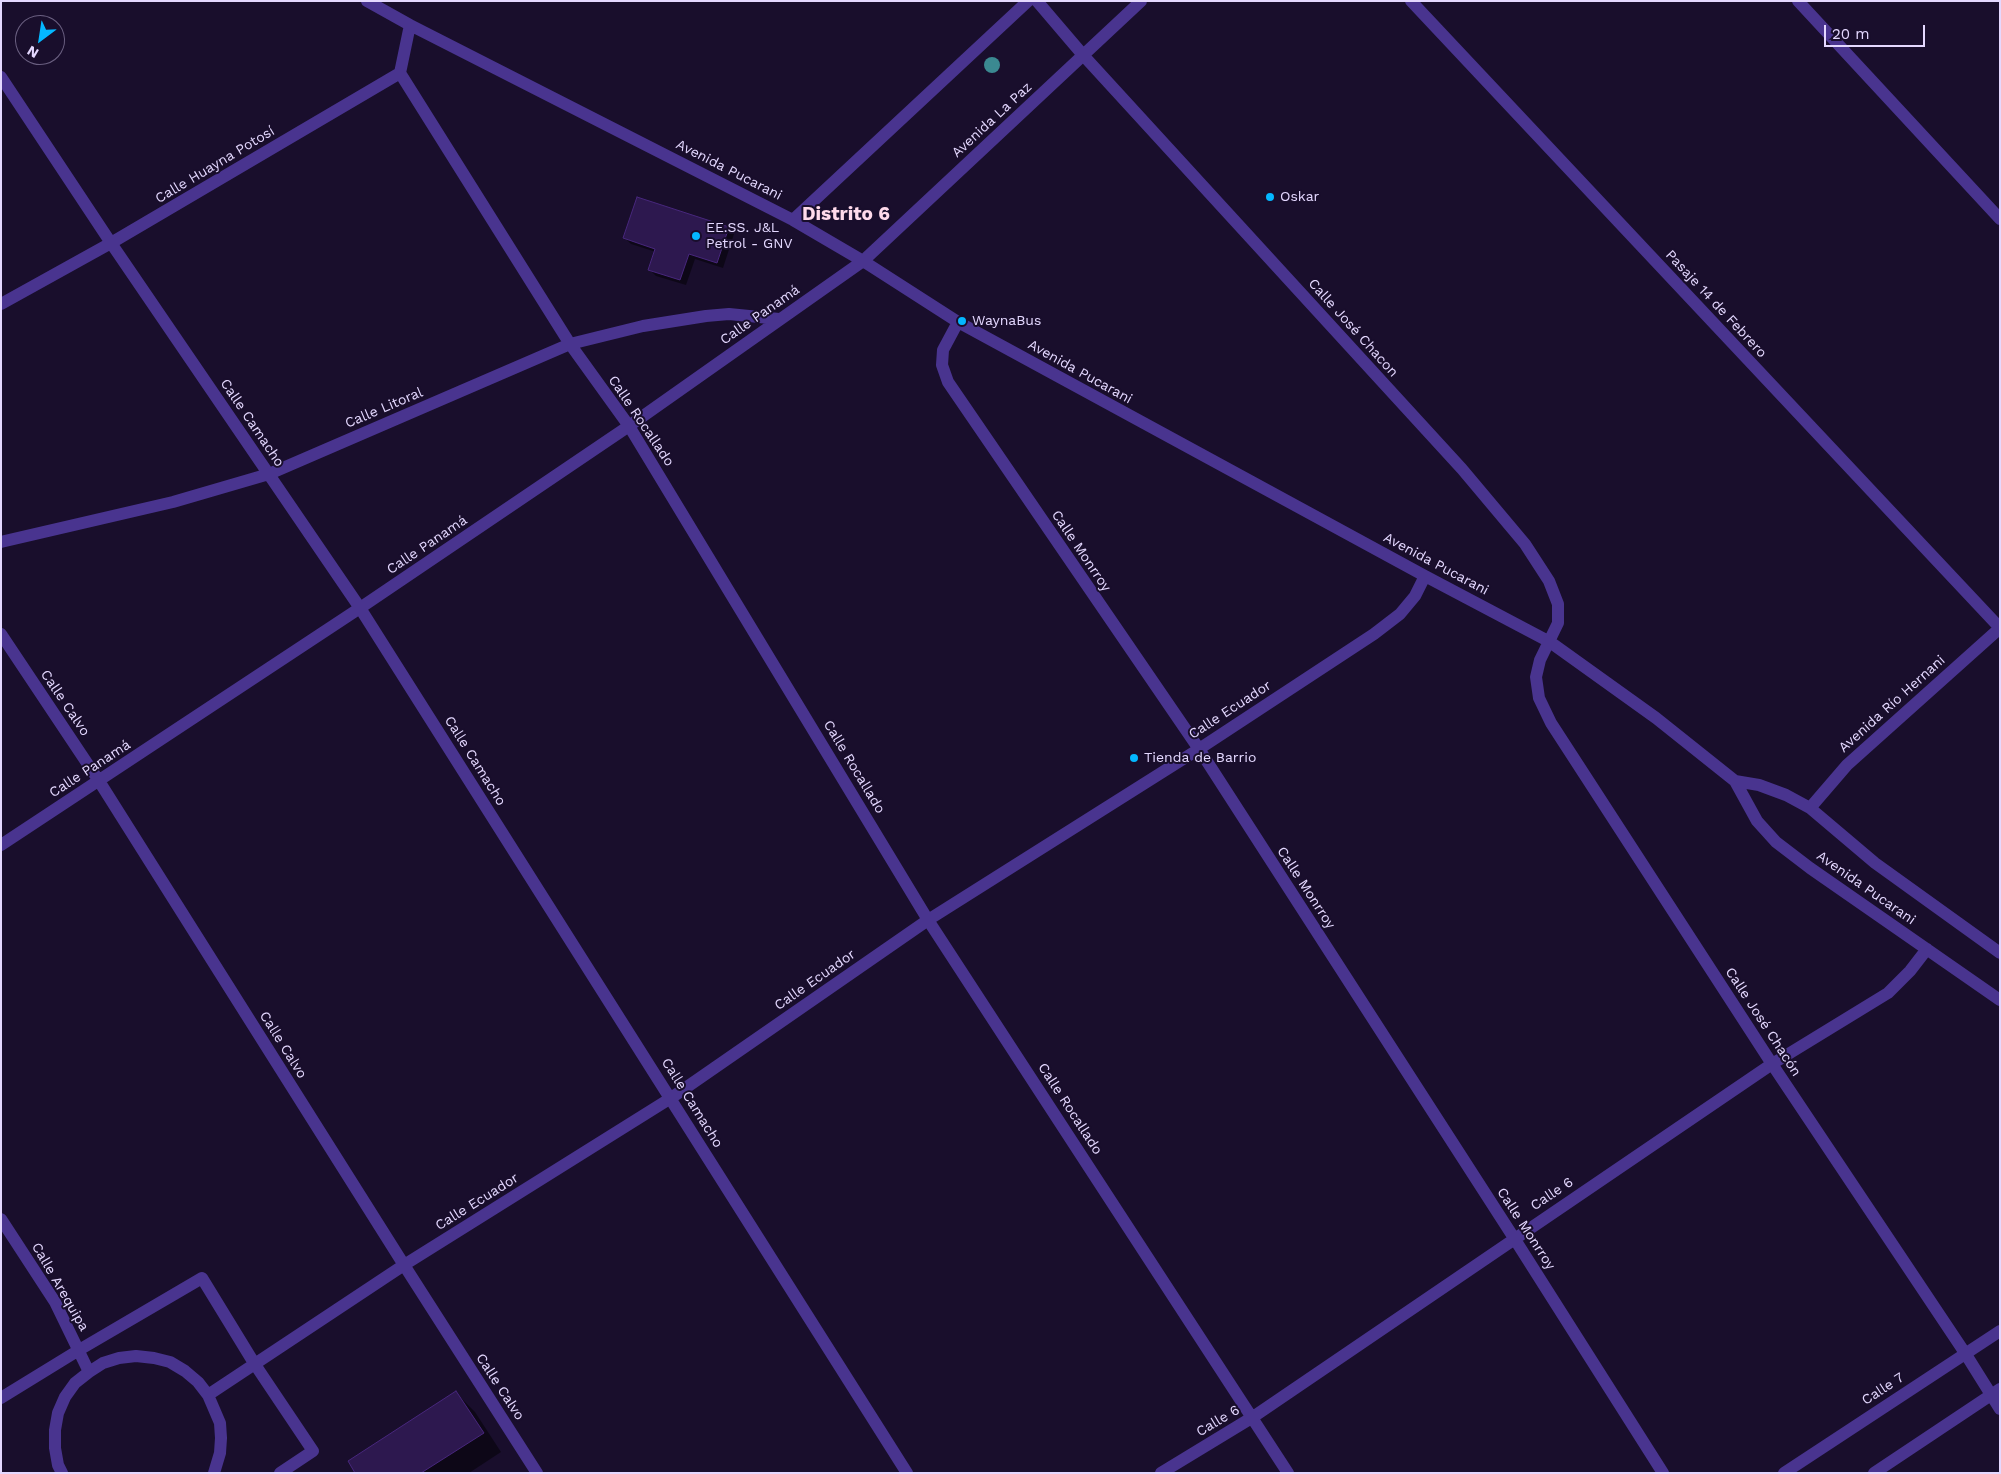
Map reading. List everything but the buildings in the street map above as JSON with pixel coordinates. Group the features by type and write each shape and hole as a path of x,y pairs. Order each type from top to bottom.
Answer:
{"street":[{"name":"Avenida Pucarani","path":"367,1 410,25 793,220 863,261 958,322 1550,642 1656,718 1735,781 1757,821 1776,842 1810,868 2000,1000"},
{"path":"793,220 1028,1"},
{"name":"Calle José Chacon","path":"1037,1 1083,55 1462,468 1526,544 1549,581 1558,604 1558,623 1550,642"},
{"name":"Avenida La Paz","path":"863,261 1141,1"},
{"name":"Pasaje 14 de Febrero","path":"1411,1 2000,628"},
{"path":"1798,1 2000,219"},
{"path":"400,73 410,25"},
{"name":"Calle Huayna Potosí","path":"1,304 111,243 400,73"},
{"name":"Calle Rocallado","path":"400,73 570,344 630,426 928,920 1288,1473"},
{"name":"Calle Camacho","path":"1,77 111,243 360,608 907,1473"},
{"name":"Calle Panamá","path":"1,845 360,608 630,426 863,261"},
{"name":"Calle Litoral","path":"1,542 173,502 270,474 570,344 642,326 706,316 729,314 779,319"},
{"name":"Calle Monrroy","path":"958,322 943,350 942,365 948,382 1199,749 1663,1473"},
{"name":"Calle Ecuador","path":"208,1395 404,1265 671,1098 928,920 1199,749 1374,634 1405,608 1415,596 1425,576"},
{"name":"Avenida Río Hernani","path":"1810,808 1847,765 2000,628"},
{"name":"Calle Calvo","path":"1,634 100,781 537,1473"},
{"name":"Calle José Chacón","path":"1550,642 1540,660 1536,677 1539,698 1552,723 1772,1064 1966,1353 1995,1392 2000,1409"},
{"name":"Avenida Pucarani","path":"1735,781 1758,785 1786,795 1810,808 1875,863 2000,953"},
{"name":"Calle 6","path":"1161,1473 1253,1417 1772,1064 1888,993 1928,949"},
{"name":"Calle Arequipa","path":"1,1219 55,1302 89,1372"},
{"path":"1,1398 78,1350 202,1278 254,1363 313,1451 280,1473"},
{"name":"Calle 7","path":"1784,1473 2000,1331"},
{"path":"62,1473 58,1465 55,1448 55,1430 58,1413 70,1390 89,1372 103,1363 119,1358 136,1356 170,1362 185,1370 208,1395 220,1423 220,1453 214,1473"},
{"path":"1874,1473 1995,1392"}],"place":[{"name":"Oskar","path":"1270,197"},
{"name":"EE.SS. J&L Petrol - GNV","path":"696,236"},
{"name":"WaynaBus","path":"962,321"},
{"name":"Tienda de Barrio","path":"1134,758"}],"district":[{"name":"Distrito 6","path":"846,214"}]}
